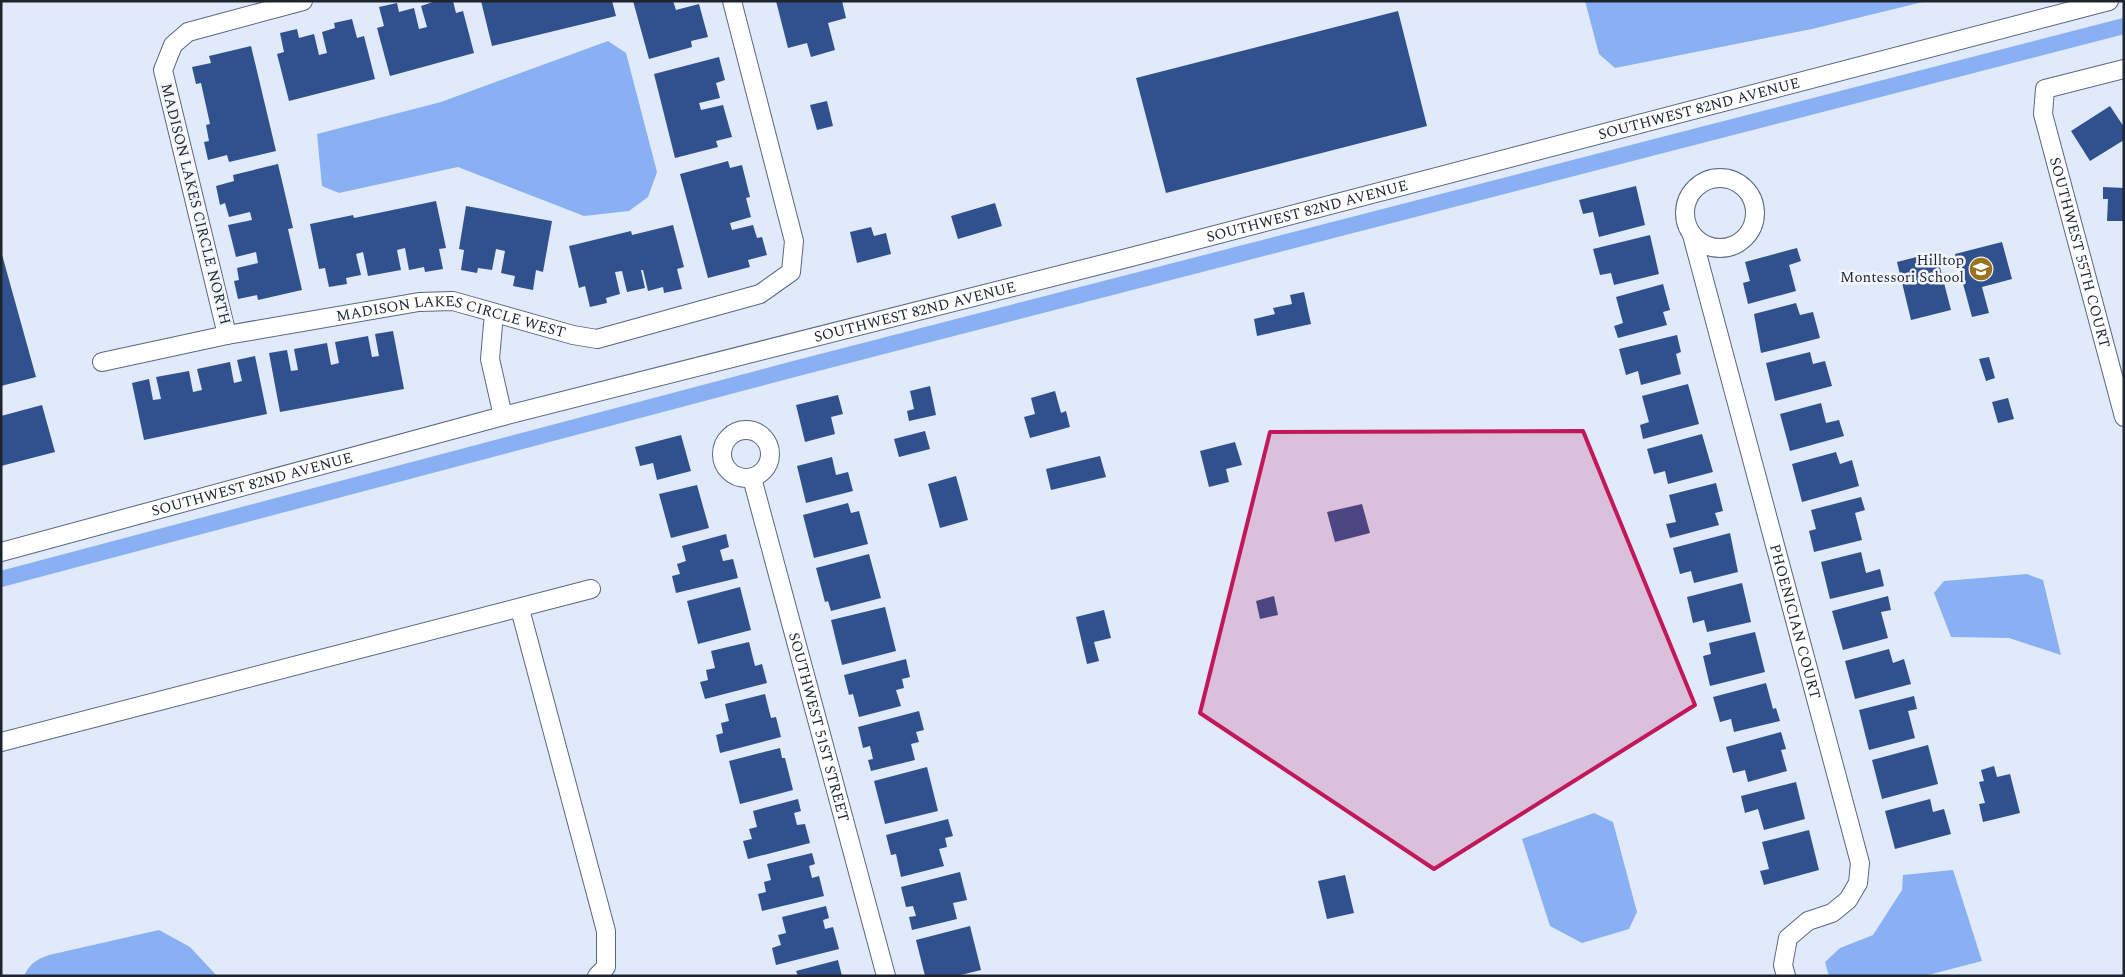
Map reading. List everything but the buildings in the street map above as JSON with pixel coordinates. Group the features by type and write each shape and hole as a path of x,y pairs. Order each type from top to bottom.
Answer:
{"street":[{"name":"MADISON LAKES CIRCLE NORTH","path":"227,335 163,70 173,46 188,32 304,1"},
{"name":"MADISON LAKES CIRCLE WEST","path":"102,362 227,335 419,302 453,301 573,335 597,338 760,294 792,272 794,241 732,1"},
{"name":"SOUTHWEST 82ND AVENUE","path":"1,552 503,416 1135,256 2109,1"},
{"name":"SOUTHWEST 55TH COURT","path":"2124,69 2046,89 2042,114 2124,417"},
{"name":"PHOENICIAN COURT","path":"1692,235 1860,863 1858,884 1848,900 1832,913 1808,921 1788,938 1783,965 1786,976"},
{"path":"494,313 490,359 503,416"},
{"name":"SOUTHWEST 51ST STREET","path":"752,478 886,976"},
{"path":"1,742 520,609 591,589"},
{"path":"520,609 606,931 606,967 597,976"}],"highlighted area":[{"path":"1583,431 1695,705 1434,869 1200,713 1270,432"}],"water":[{"path":"1585,1 1927,1 1812,29 1615,68 1599,54"},
{"path":"608,41 626,53 657,172 648,197 629,211 584,216 458,167 339,193 322,186 317,134 441,102"},
{"path":"2027,574 2043,580 2061,655 2009,638 1951,637 1934,593 1944,581"},
{"path":"1594,813 1613,822 1637,912 1629,929 1582,943 1550,926 1522,839"},
{"path":"1953,870 1982,961 1924,976 1829,976 1825,962 1840,948 1873,935 1902,890 1903,875"},
{"path":"159,930 190,947 217,976 24,976 34,962 49,955"}],"waterway":[{"path":"1,579 794,369 2124,26"}],"place":[{"name":"Hilltop Montessori School","path":"1981,269"}]}
